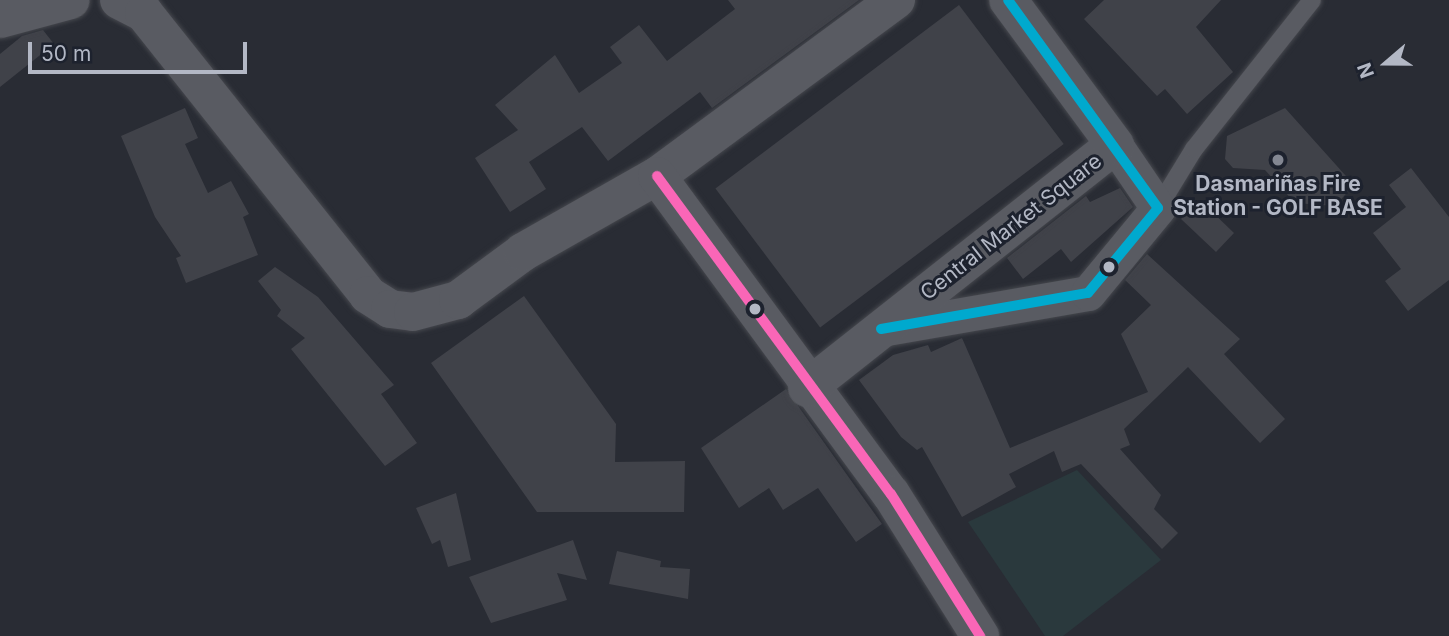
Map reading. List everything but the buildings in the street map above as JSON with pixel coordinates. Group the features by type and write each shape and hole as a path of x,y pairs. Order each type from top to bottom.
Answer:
{"street":[{"path":"0,19 71,0"},
{"path":"119,0 144,13 346,269 390,309 432,310 458,300 523,252 657,176 896,0"},
{"name":"Central Market Square","path":"818,380 1115,145 1008,0"},
{"path":"881,329 1088,293 1158,208 1115,145"},
{"path":"657,176 818,380 921,494 1008,636"},
{"path":"818,380 980,636"}],"lane":[{"path":"1158,208 1194,149 1312,0"}],"shaded area":[{"path":"1077,470 1161,560 1063,636 1045,636 968,522"}],"transit line":[{"path":"881,329 1088,293 1158,208 1008,0"},
{"path":"657,176 891,494 980,636"}],"place":[{"name":"Dasmariñas Fire Station - GOLF BASE","path":"1278,160"}]}
